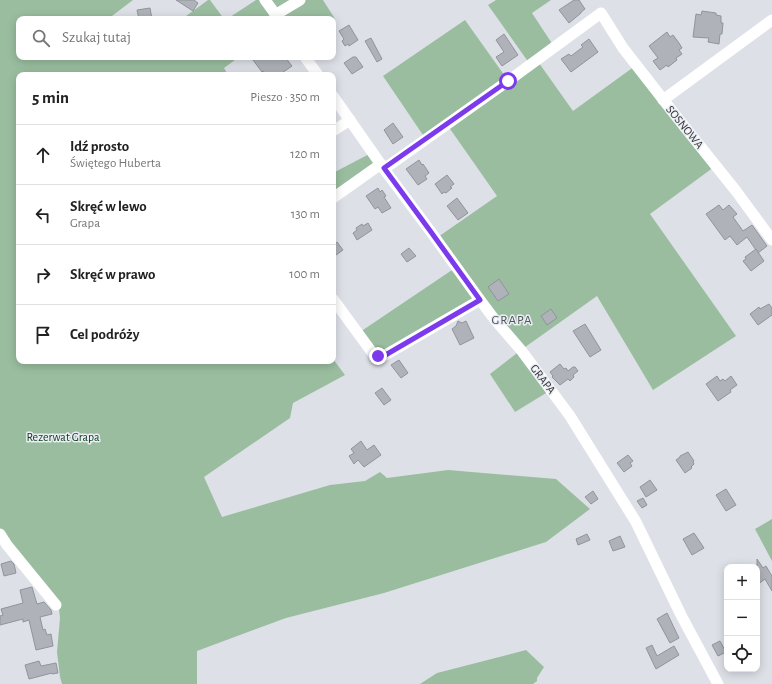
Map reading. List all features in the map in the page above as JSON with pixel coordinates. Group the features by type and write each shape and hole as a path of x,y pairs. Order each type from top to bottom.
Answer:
{"street":[{"path":"265,0 276,16"},
{"path":"278,16 300,0"},
{"name":"SOSNOWA","path":"383,166 508,81 600,14 623,48 736,191 772,240"},
{"path":"663,100 772,20"},
{"path":"307,60 316,72"},
{"name":"GRAPA","path":"336,100 480,300 521,350 570,416 636,522 681,615 718,684"},
{"path":"336,129 350,120"},
{"path":"336,196 383,166"},
{"path":"336,303 374,355 382,357 480,300"},
{"path":"0,534 7,546 56,605"}],"green space":[{"name":"Rezerwat Grapa","path":"0,0 133,0 112,16 16,16 16,60 235,60 224,68 226,72 16,72 16,364 336,363 345,375 293,403 290,418 204,477 222,517 330,485 365,481 380,472 387,478 448,470 556,479 590,509 546,542 384,593 286,618 197,651 197,684 62,684 57,652 60,618 58,600 0,530"},
{"path":"210,0 222,16 186,16"},
{"path":"256,0 259,0 270,16 232,16"},
{"path":"270,0 323,0 333,16 282,16"},
{"path":"496,0 551,0 532,13 553,45 529,63 488,5"},
{"path":"465,20 507,79 425,138 383,76"},
{"path":"539,63 573,111 635,66 714,167 650,214 736,336 653,390 597,296 521,350 438,237 497,196 448,126"},
{"path":"373,152 381,164 336,196 336,171"},
{"path":"455,268 477,300 381,352 376,352 360,332"},
{"path":"521,350 551,390 515,412 490,374"},
{"path":"772,519 772,561 755,529"},
{"path":"526,650 544,667 537,678 537,681 533,684 420,684 437,673"}],"building":[{"path":"176,0 194,0 198,3 193,11"},
{"path":"574,0 579,0 585,9 569,23 559,10"},
{"path":"150,8 151,16 138,16 137,10"},
{"path":"702,11 716,13 716,15 721,16 721,23 723,23 719,44 708,42 709,38 693,37 696,14 701,15"},
{"path":"349,25 358,40 349,46 348,44 345,46 342,41 344,39 339,31"},
{"path":"667,32 670,37 673,35 679,43 682,48 679,50 682,54 668,67 667,65 660,70 653,61 658,58 649,46"},
{"path":"504,34 518,55 502,66 496,57 504,52 496,40"},
{"path":"371,38 382,59 377,62 365,41"},
{"path":"589,39 598,52 571,72 561,59 569,54 571,56 583,47 581,45"},
{"path":"353,57 356,57 363,67 352,74 344,63"},
{"path":"253,60 287,60 292,66 283,72 262,72"},
{"path":"393,123 403,137 393,144 384,130"},
{"path":"419,160 429,173 425,176 427,179 418,185 406,169"},
{"path":"447,175 454,184 446,193 444,192 442,194 435,184"},
{"path":"378,188 380,192 382,190 386,196 384,197 391,208 382,213 378,207 375,209 366,196"},
{"path":"457,198 468,213 458,220 447,206"},
{"path":"719,205 723,210 729,205 737,214 733,217 743,231 752,225 767,246 758,253 747,237 737,245 730,236 725,240 706,214"},
{"path":"368,223 372,230 357,240 353,233 357,230 356,228 362,224 363,226"},
{"path":"337,242 343,250 336,255"},
{"path":"409,248 416,256 407,262 401,254"},
{"path":"756,249 764,261 751,271 743,261 746,259 745,257"},
{"path":"499,279 509,294 498,301 488,287"},
{"path":"769,304 772,308 772,315 758,325 750,314 759,307 760,309"},
{"path":"551,309 557,318 547,325 541,316"},
{"path":"458,321 462,323 466,321 474,338 460,345 452,329 456,326"},
{"path":"585,324 601,350 590,357 573,331"},
{"path":"399,360 408,373 401,378 391,365"},
{"path":"560,364 568,371 575,367 578,371 573,375 574,377 570,381 568,379 560,385 552,377 553,376 550,372"},
{"path":"717,376 720,381 723,379 725,381 731,376 737,385 730,390 731,392 718,401 706,384"},
{"path":"382,388 391,400 384,405 375,393"},
{"path":"361,441 367,450 374,445 381,455 364,467 358,460 354,464 349,456 354,453 351,449"},
{"path":"688,452 694,461 694,464 691,467 692,468 685,473 676,460"},
{"path":"628,455 633,461 630,463 632,466 624,472 617,463"},
{"path":"650,480 657,490 646,497 640,487"},
{"path":"726,489 736,505 726,511 716,495"},
{"path":"593,491 598,499 591,504 585,497"},
{"path":"643,498 647,505 642,508 637,501"},
{"path":"694,533 704,548 692,555 683,539"},
{"path":"587,534 590,540 578,545 576,539"},
{"path":"620,536 625,547 613,551 609,541"},
{"path":"757,559 763,568 766,566 772,576 772,591 765,579 760,583 760,564 757,564"},
{"path":"11,561 14,564 16,573 4,576 1,564"},
{"path":"32,587 37,604 44,602 51,610 52,614 40,617 43,630 45,629 47,635 51,634 53,646 36,650 29,620 23,622 23,619 0,625 0,616 3,615 1,609 23,603 20,590"},
{"path":"667,613 679,638 670,643 657,619"},
{"path":"720,641 724,648 724,653 718,656 712,645"},
{"path":"652,645 657,656 674,646 679,655 656,669 646,648"},
{"path":"39,661 41,666 56,663 58,673 52,673 29,679 25,665"}],"district":[{"name":"GRAPA","path":"512,320"}],"route":[{"path":"378,356 382,357 480,300 384,168 508,81"}]}
